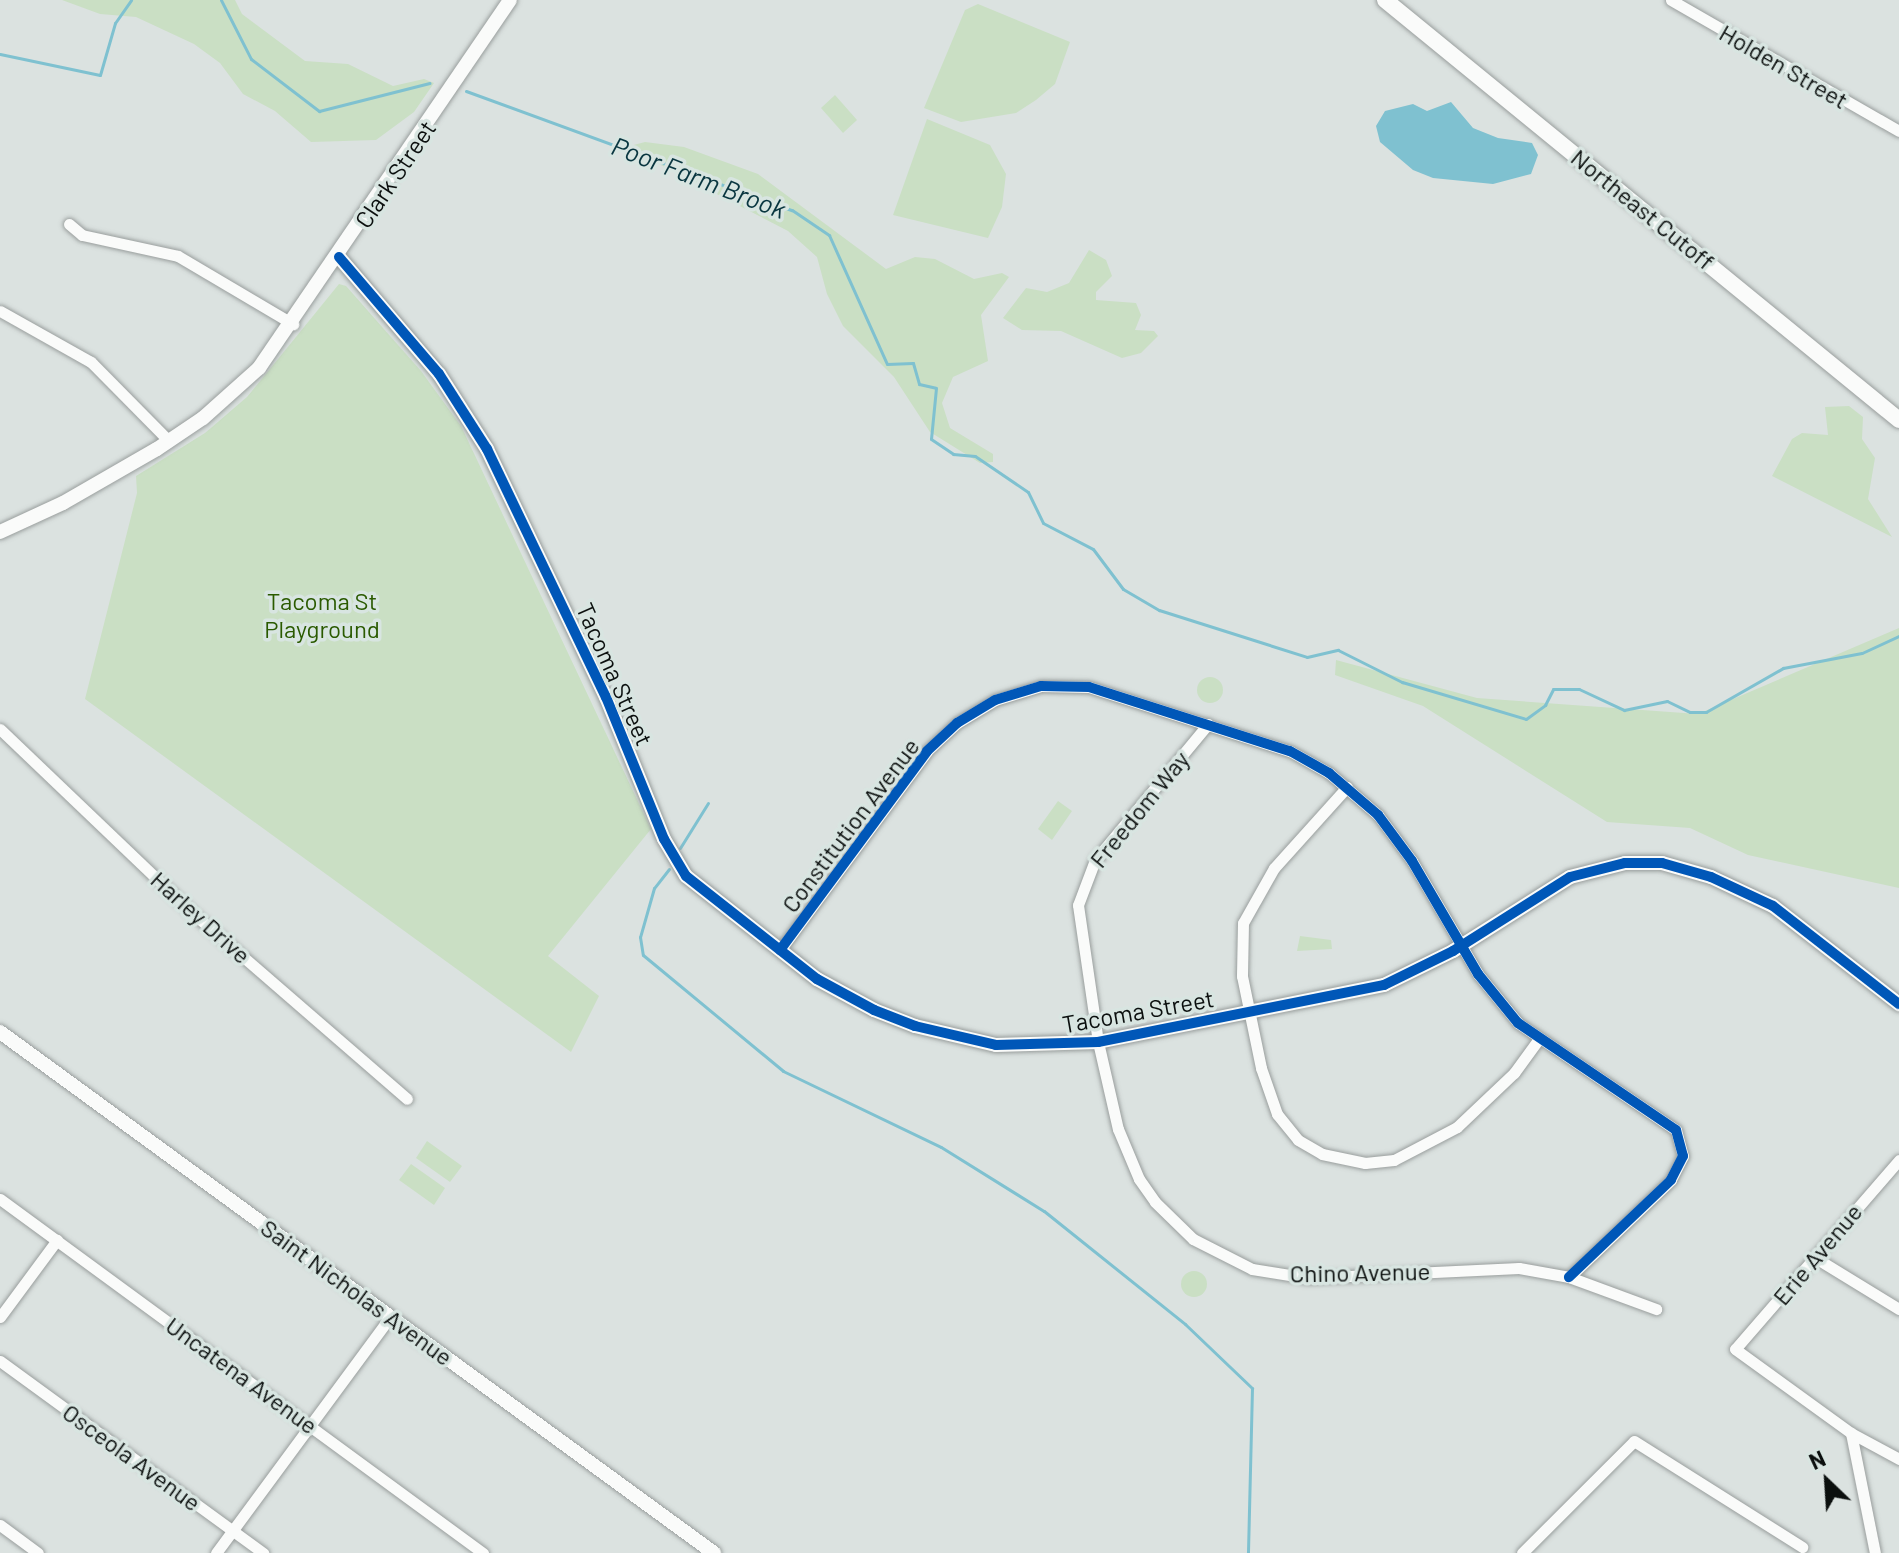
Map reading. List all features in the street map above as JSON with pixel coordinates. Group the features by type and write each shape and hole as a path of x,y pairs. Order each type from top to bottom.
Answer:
{"main road":[{"name":"Northeast Cutoff","path":"1385,0 1899,420"}],"street":[{"name":"Clark Street","path":"0,532 63,503 169,441 230,396 293,324 510,0"},
{"name":"Holden Street","path":"1671,0 1899,131"},
{"path":"69,224 82,235 178,256 293,324"},
{"name":"Tacoma Street","path":"339,257 439,374 487,449 606,697 679,866 699,890 824,983 915,1026 996,1045 1098,1042 1384,985 1462,945 1583,872 1625,863 1662,863 1724,881 1773,906 1899,1004"},
{"path":"0,311 91,362 169,441"},
{"name":"Constitution Avenue","path":"780,950 927,751 977,709 1029,688 1072,684 1290,751 1347,787 1394,835 1498,1001 1537,1041 1665,1119 1684,1148 1671,1180 1569,1277"},
{"name":"Freedom Way","path":"1098,1042 1078,919 1083,880 1208,724"},
{"name":"Harley Drive","path":"0,729 196,916 407,1099"},
{"path":"1347,787 1274,868 1248,908 1240,960 1249,1011 1277,1114 1305,1145 1365,1163 1406,1156 1457,1127 1514,1073 1537,1041"},
{"name":"Saint Nicholas Avenue","path":"0,1032 714,1553"},
{"name":"Chino Avenue","path":"1098,1042 1118,1129 1139,1179 1193,1239 1234,1262 1308,1278 1503,1268 1569,1277 1656,1309"},
{"name":"Erie Avenue","path":"1851,1433 1735,1349 1899,1160"},
{"path":"1884,1178 1899,1172"},
{"name":"Uncatena Avenue","path":"0,1199 483,1553"},
{"path":"0,1317 57,1240"},
{"path":"1814,1257 1899,1309"},
{"path":"216,1553 390,1317"},
{"name":"Osceola Avenue","path":"0,1361 263,1553"},
{"path":"1851,1433 1899,1459"},
{"path":"1851,1433 1875,1553"},
{"path":"1522,1553 1634,1441 1802,1547"},
{"path":"0,1525 38,1553"}],"green space":[{"path":"62,0 235,0 242,14 305,61 348,64 393,86 424,79 434,83 414,112 376,140 311,142 275,111 243,94 220,63 194,44 136,17 100,14"},
{"path":"978,4 1070,42 1055,84 1036,100 1016,113 961,122 924,108 965,10"},
{"path":"835,95 857,120 843,133 821,108"},
{"path":"927,119 990,145 1006,174 1002,207 988,238 893,215"},
{"path":"645,142 684,147 758,174 886,269 915,257 935,259 974,279 1002,273 1009,277 981,315 988,361 953,377 942,403 950,428 993,454 993,462 980,463 930,432 894,377 843,326 827,294 817,257 788,231 626,147"},
{"path":"1089,250 1106,260 1112,276 1096,292 1096,300 1136,303 1141,315 1135,330 1154,331 1158,336 1141,353 1122,358 1061,331 1022,330 1003,318 1026,288 1047,292 1069,283"},
{"name":"Tacoma St Playground","path":"339,284 346,286 421,371 461,426 651,829 548,956 599,996 571,1052 85,699 137,493 136,476 205,433 247,397"},
{"path":"1849,406 1863,417 1862,439 1875,458 1868,499 1892,537 1772,476 1792,439 1802,433 1828,435 1825,407"},
{"path":"1899,628 1899,888 1748,855 1690,828 1607,822 1423,706 1335,675 1336,660 1477,698 1698,714"},
{"path":"1210,677 1219,681 1223,690 1219,699 1210,703 1201,699 1197,690 1201,681"},
{"path":"1058,801 1072,811 1052,840 1038,829"},
{"path":"1300,936 1331,940 1332,949 1297,951"},
{"path":"427,1141 462,1166 450,1182 416,1158"},
{"path":"411,1164 445,1188 434,1205 399,1180"},
{"path":"1194,1271 1204,1274 1207,1284 1204,1294 1194,1297 1184,1294 1181,1284 1184,1274"}],"water":[{"path":"1451,102 1473,128 1498,138 1532,143 1538,155 1531,174 1493,184 1433,178 1413,170 1380,142 1376,126 1385,111 1413,104 1427,111"}],"waterway":[{"name":"Poor Farm Brook","path":"0,54 100,75 115,23 131,0"},
{"name":"Poor Farm Brook","path":"221,0 251,59 319,111 430,83"},
{"name":"Poor Farm Brook","path":"466,91 792,210 829,235 887,364 913,363 919,384 936,388 931,439 953,454 975,456 1028,492 1043,523 1093,549 1123,589 1159,610 1307,657 1338,650 1402,682 1526,719 1545,705 1553,689 1579,689 1624,710 1667,701 1690,712 1706,712 1783,668 1862,653 1899,636"},
{"path":"680,848 708,803"},
{"path":"669,869 654,888 640,937 643,955 783,1071 941,1147 1044,1211 1185,1324 1252,1388 1248,1553"}],"cycle path":[{"path":"339,257 439,374 487,449 606,697 664,839 686,876 817,979 874,1010 915,1026 996,1045 1098,1042 1384,985 1453,951 1570,877 1625,863 1662,863 1711,877 1773,906 1899,1004"},
{"path":"780,950 927,751 957,723 995,700 1041,686 1089,687 1290,751 1329,773 1378,815 1412,861 1478,974 1518,1023 1676,1130 1683,1156 1671,1180 1569,1277"}]}
